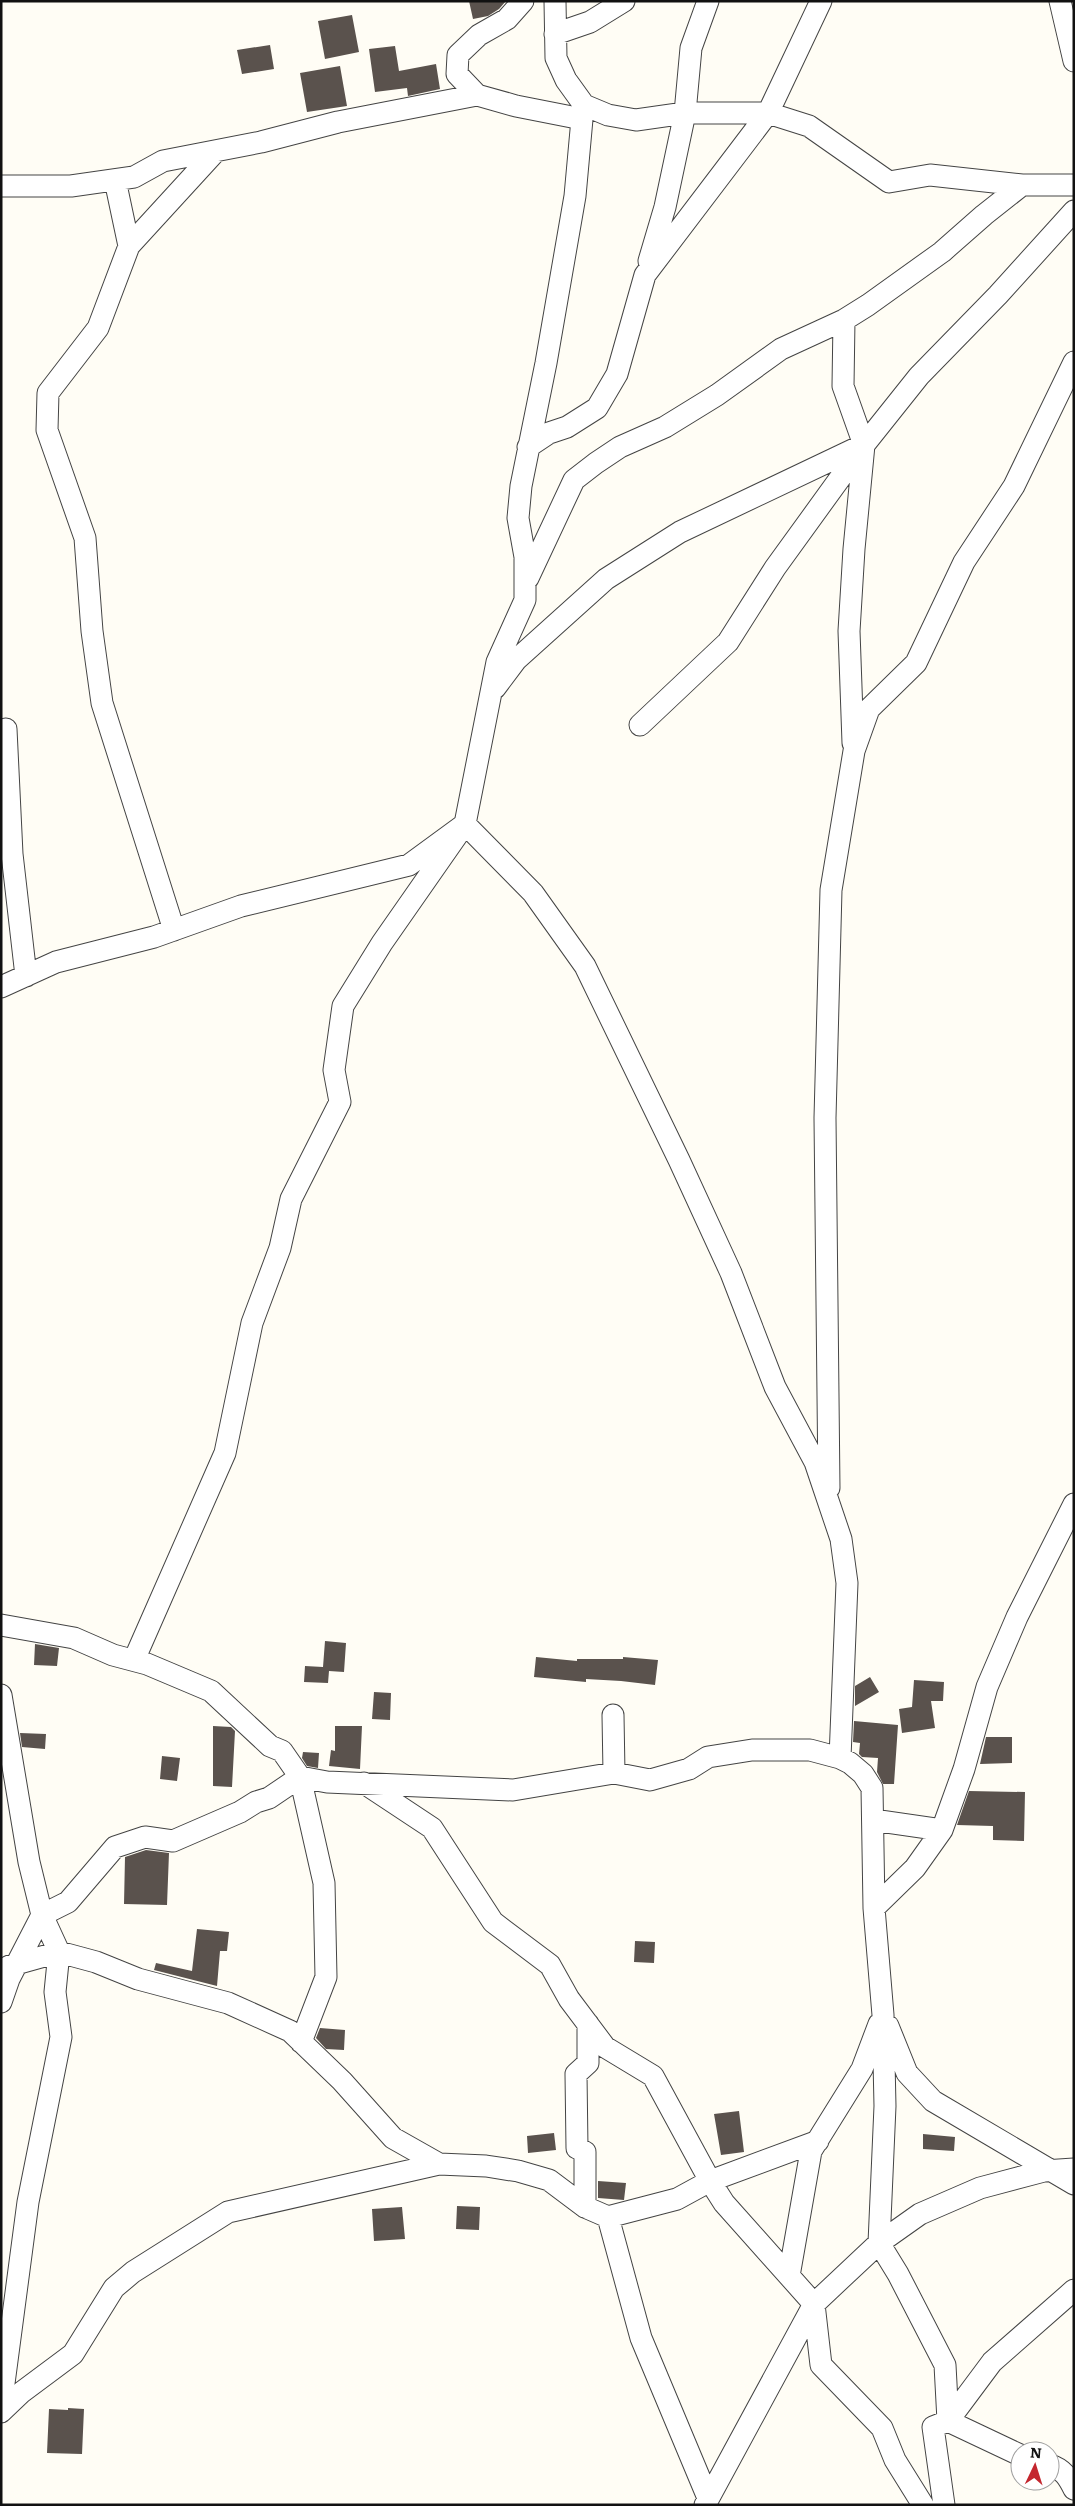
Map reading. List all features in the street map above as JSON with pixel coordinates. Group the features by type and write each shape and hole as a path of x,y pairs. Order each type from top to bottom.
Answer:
{"street":[{"path":"476,95 456,74 458,56 479,35 507,19 523,1"},
{"path":"134,1660 225,1453 252,1324 280,1248 291,1199 340,1102 334,1070 342,1006 382,943 465,824 498,662 525,600 525,557 518,518 521,486 546,363 576,196 583,112 556,58 555,1"},
{"path":"555,34 590,22 624,1"},
{"path":"528,448 549,433 567,427 597,408 617,374 665,206 685,113 691,48 708,1"},
{"path":"644,275 768,113 821,1"},
{"path":"1060,1 1074,61"},
{"path":"1,186 71,186 134,177 163,161 216,151 338,122 476,95 516,106 583,112 636,120 685,113 768,113 810,126 889,182 930,175 1022,185 1074,185"},
{"path":"174,930 102,703 92,631 84,538 47,430 48,393 98,328 129,246 216,151"},
{"path":"115,180 129,246"},
{"path":"525,585 574,480 620,447 665,427 717,395 782,349 844,320 942,252 1022,185"},
{"path":"640,725 728,642 775,568 864,445 918,376 998,295 1074,211"},
{"path":"844,320 843,386 864,445 854,549 849,631 854,751"},
{"path":"827,1499 830,1480 825,1118 831,890 854,751 869,709 916,663 964,562 1014,486 1074,362"},
{"path":"491,693 516,660 606,579 680,532 864,445"},
{"path":"6,729 12,854 26,976"},
{"path":"1,987 56,962 174,930 241,906 409,865 465,824"},
{"path":"465,824 533,893 585,966 723,1256 775,1387 815,1462 841,1539 847,1583 840,1758"},
{"path":"874,1908 915,1868 942,1830 964,1769 987,1688 1017,1617 1074,1504"},
{"path":"1,1625 74,1638 113,1655 134,1660 211,1691 270,1746 282,1751 300,1777 324,1883 326,1977 301,2042"},
{"path":"1,1695 29,1862 42,1915 59,1952 55,1992 62,2037 28,2202 1,2406"},
{"path":"613,1715 614,1773"},
{"path":"1,2002 9,1966 42,1915 68,1902 115,1847 145,1837 173,1841 240,1812 256,1802 269,1798 300,1777 327,1782 364,1782 512,1790 614,1773 650,1780 689,1769 708,1757 752,1750 810,1750 840,1758 863,1774 872,1788 874,1908 883,2015 885,2106 879,2243 898,2274 945,2365 948,2420"},
{"path":"364,1782 432,1828 493,1922 550,1965 569,1999 605,2047 653,2076 724,2203 814,2304 821,2365 882,2428 895,2460 923,2505"},
{"path":"873,1820 942,1830"},
{"path":"9,1966 59,1952 96,1962 138,1979 228,2003 290,2031 342,2081 393,2138 439,2164"},
{"path":"789,2276 811,2151 862,2069 883,2015"},
{"path":"883,2015 907,2073 933,2101 1074,2184"},
{"path":"585,2206 585,2152 577,2148 576,2074 588,2064 588,2024"},
{"path":"1,2412 22,2392 73,2354 114,2288 133,2272 228,2212 439,2164 486,2166 549,2180 585,2206 608,2217 677,2199 710,2181 818,2141"},
{"path":"706,2501 814,2304 879,2243 920,2214 980,2188 1050,2171 1074,2169"},
{"path":"608,2217 641,2338 706,2501"},
{"path":"944,2505 933,2427 948,2420 992,2362 1074,2290"},
{"path":"948,2420 1010,2450"},
{"path":"696,2461 706,2501"},
{"path":"1060,2468 1069,2477 1074,2490"}],"building":[{"path":"469,1 506,1 499,9 488,16 473,19"},
{"path":"352,15 359,52 325,59 318,21"},
{"path":"270,45 274,69 242,74 237,50"},
{"path":"395,46 399,71 436,64 440,89 408,96 407,88 375,92 369,49"},
{"path":"340,66 347,106 307,112 300,73"},
{"path":"325,1641 346,1643 344,1672 329,1671 328,1683 304,1682 305,1666 323,1667"},
{"path":"35,1644 59,1648 57,1666 34,1665"},
{"path":"536,1657 577,1661 577,1659 623,1659 623,1657 658,1660 655,1685 621,1681 586,1679 586,1682 534,1677"},
{"path":"870,1677 879,1692 855,1706 855,1686"},
{"path":"914,1680 944,1682 943,1701 931,1701 935,1728 902,1733 899,1709 912,1707"},
{"path":"374,1692 391,1693 390,1720 372,1719"},
{"path":"854,1721 898,1725 894,1784 883,1784 877,1772 878,1758 862,1757 859,1754 860,1743 853,1742"},
{"path":"213,1726 231,1727 235,1731 232,1787 213,1786"},
{"path":"335,1726 362,1726 360,1769 329,1766 331,1750 335,1751"},
{"path":"20,1733 46,1734 45,1749 22,1747"},
{"path":"986,1737 1012,1737 1012,1763 980,1764"},
{"path":"303,1752 319,1753 318,1768 307,1766 302,1758"},
{"path":"162,1756 180,1758 177,1781 160,1779"},
{"path":"969,1791 1025,1792 1024,1841 993,1840 993,1826 957,1825"},
{"path":"146,1850 169,1853 167,1905 124,1904 125,1857"},
{"path":"197,1929 229,1932 227,1951 220,1951 217,1986 154,1970 156,1963 192,1971"},
{"path":"635,1941 655,1942 654,1963 634,1962"},
{"path":"320,2028 345,2030 344,2050 326,2049 316,2038"},
{"path":"739,2111 744,2152 721,2155 714,2114"},
{"path":"554,2133 556,2150 528,2153 527,2136"},
{"path":"923,2134 955,2137 954,2151 923,2149"},
{"path":"598,2181 626,2183 624,2200 598,2198"},
{"path":"457,2206 480,2207 479,2230 456,2229"},
{"path":"402,2207 405,2239 374,2241 372,2209"},
{"path":"68,2408 84,2409 82,2454 47,2453 49,2409 68,2410"}]}
